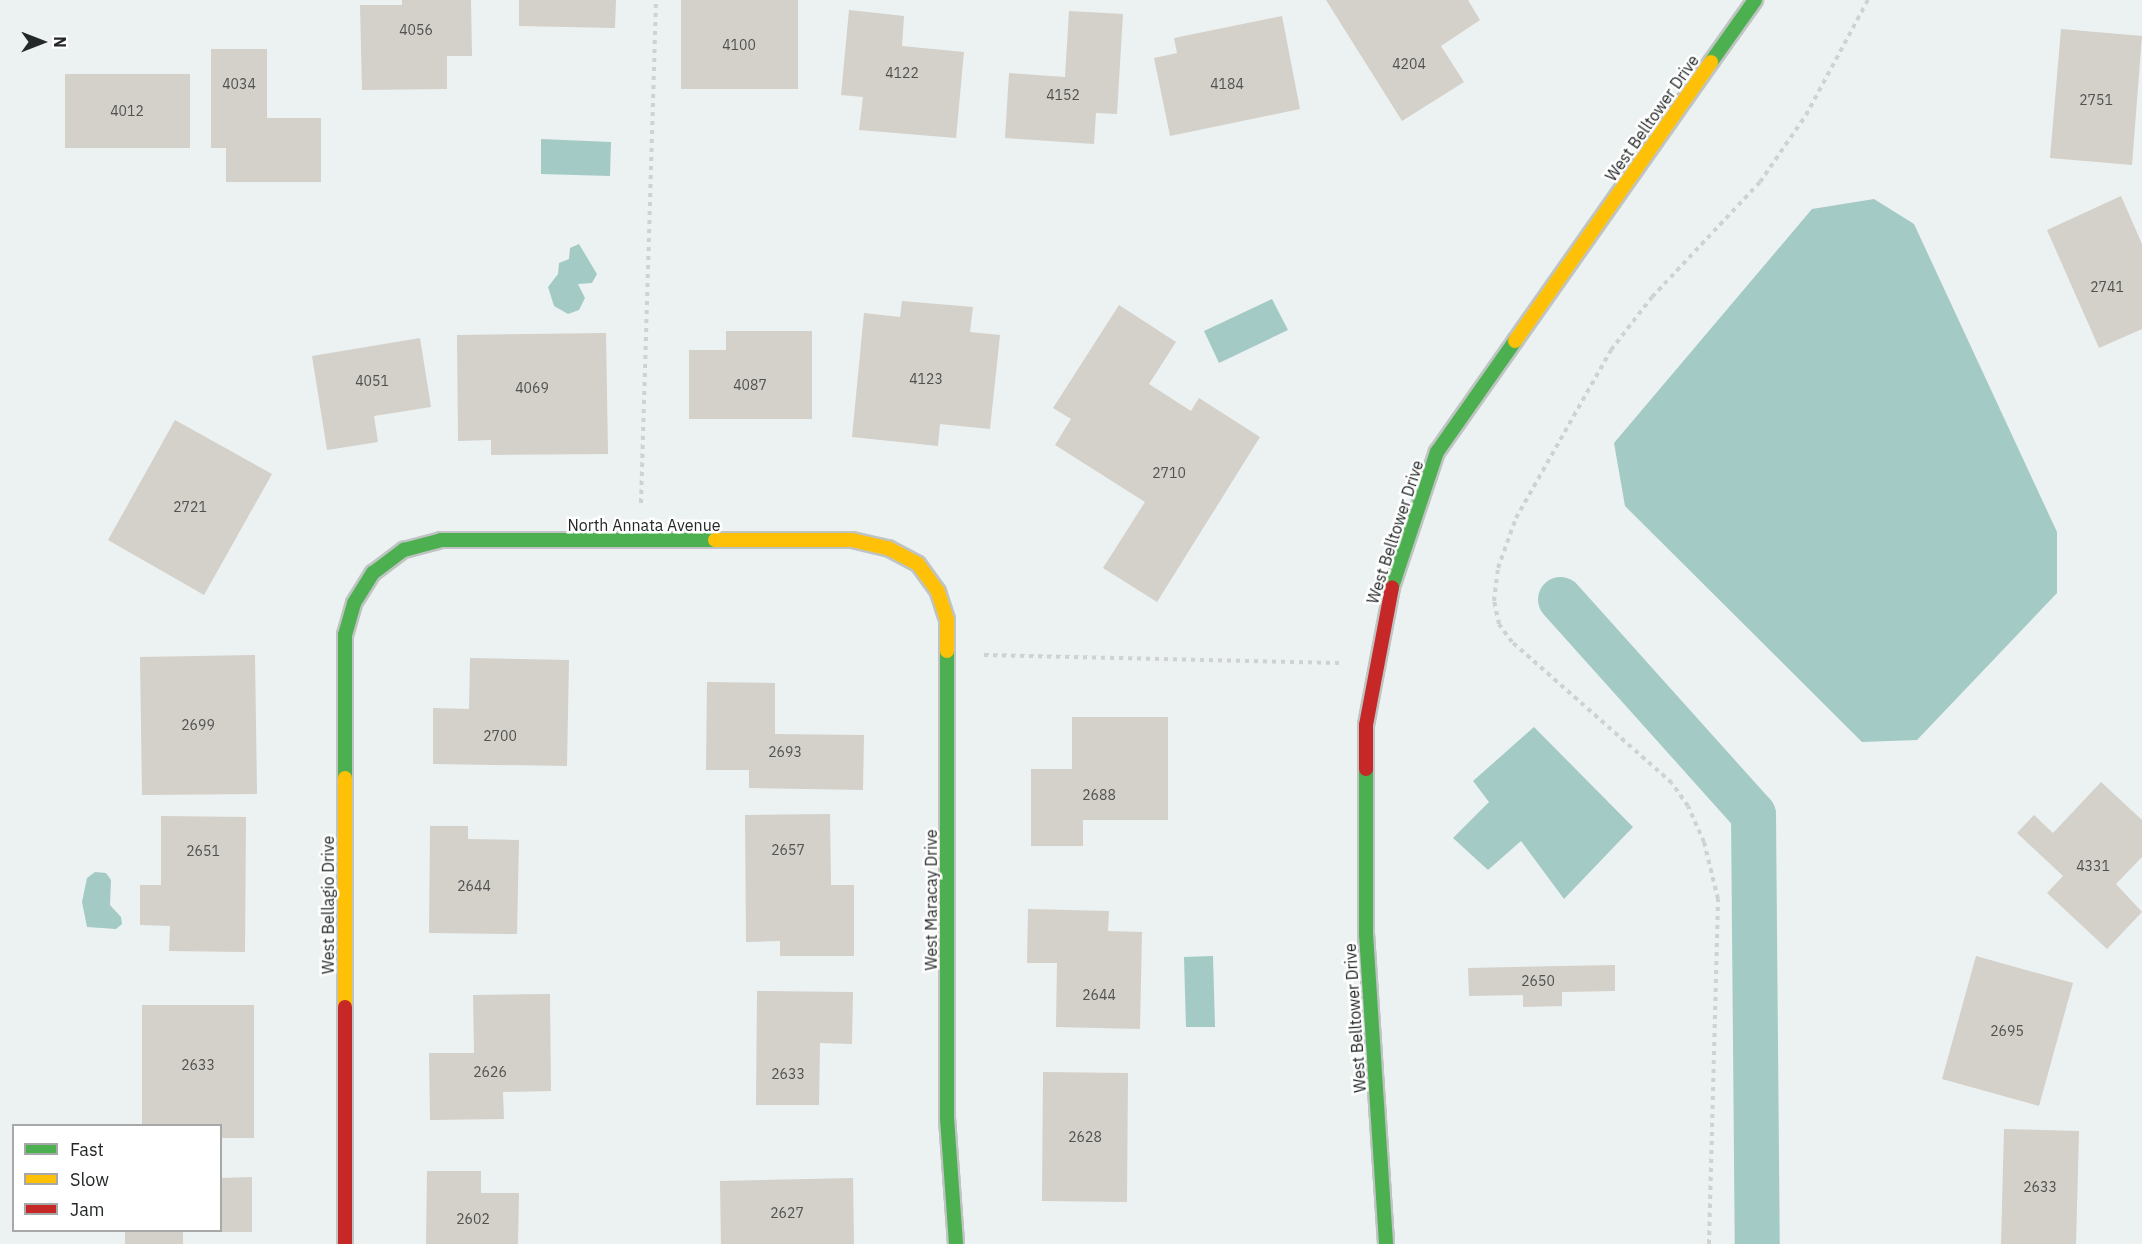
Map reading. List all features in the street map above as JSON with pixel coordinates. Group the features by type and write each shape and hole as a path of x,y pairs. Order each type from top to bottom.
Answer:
{"street":[{"name":"West Belltower Drive","path":"1386,1244 1366,934 1366,725 1389,597 1437,452 1755,0"},
{"name":"North Annata Avenue","path":"373,573 404,550 441,540 852,540 888,548 918,564"},
{"name":"West Maracay Drive","path":"918,564 938,592 947,620 947,1118 956,1244"},
{"name":"West Bellagio Drive","path":"345,1244 345,635 354,603 373,573"}],"path":[{"path":"642,508 656,0"},
{"path":"1709,1244 1718,899 1704,842 1688,806 1672,783 1512,642 1500,624 1495,590 1498,567 1516,518 1611,350 1653,297 1760,182 1806,115 1868,0"},
{"path":"980,655 1340,663"}],"water":[{"path":"541,139 611,142 610,176 541,174"},
{"path":"1874,199 1914,224 2057,532 2057,593 1917,740 1862,742 1625,506 1614,443 1812,209"},
{"path":"579,244 597,274 592,283 578,284 585,298 579,310 568,314 554,306 548,287 558,274 559,263 569,259 570,248"},
{"path":"1272,299 1288,330 1219,363 1204,331"},
{"path":"1534,727 1633,827 1564,899 1521,841 1488,870 1453,838 1489,802 1473,781"},
{"path":"95,872 106,873 111,880 110,905 121,917 122,924 116,929 87,927 82,902 87,878"},
{"path":"1213,956 1215,1027 1186,1027 1184,957"}],"building":[{"path":"402,0 471,0 472,56 447,56 447,89 362,90 360,5 402,5"},
{"path":"519,0 616,0 615,28 519,26"},
{"path":"681,0 798,0 798,89 681,89"},
{"path":"1326,0 1468,0 1480,20 1441,46 1464,82 1402,121"},
{"path":"849,10 904,16 902,46 964,52 956,138 859,130 863,97 841,95"},
{"path":"1069,11 1123,14 1117,114 1096,113 1094,144 1005,138 1009,73 1065,77"},
{"path":"1282,16 1300,109 1170,136 1154,58 1177,53 1174,38"},
{"path":"2061,29 2142,36 2132,165 2050,158"},
{"path":"211,49 267,49 267,118 321,118 321,182 226,182 226,148 211,148"},
{"path":"65,74 190,74 190,148 65,148"},
{"path":"2121,196 2142,244 2142,329 2099,348 2047,230"},
{"path":"902,301 973,307 970,332 1000,335 990,429 940,424 938,446 852,437 864,313 900,317"},
{"path":"1119,305 1176,342 1149,384 1191,411 1199,398 1260,437 1157,602 1103,568 1145,502 1055,445 1071,419 1053,408"},
{"path":"726,331 812,331 812,419 689,419 689,350 726,350"},
{"path":"606,333 608,454 491,455 491,440 458,441 457,335"},
{"path":"420,338 431,407 374,416 378,442 327,450 312,356"},
{"path":"175,420 272,474 204,595 108,540"},
{"path":"255,655 257,794 142,795 140,657"},
{"path":"470,658 569,660 567,766 433,764 433,708 469,709"},
{"path":"707,682 775,683 775,734 864,735 863,790 749,788 749,770 706,770"},
{"path":"1072,717 1168,717 1168,820 1083,820 1083,846 1031,846 1031,769 1072,769"},
{"path":"2101,782 2142,820 2142,857 2116,884 2142,912 2107,949 2047,893 2063,876 2017,833 2034,815 2053,833"},
{"path":"830,814 831,885 854,885 854,956 780,956 780,941 746,942 745,815"},
{"path":"161,816 246,817 245,952 169,951 170,926 140,925 140,885 161,885"},
{"path":"430,826 468,826 468,839 519,840 517,934 429,933"},
{"path":"1028,909 1109,911 1108,931 1142,932 1140,1029 1056,1027 1057,963 1027,963"},
{"path":"1976,956 2073,983 2039,1106 1942,1079"},
{"path":"1615,965 1615,991 1562,992 1562,1006 1523,1007 1523,995 1469,996 1468,968"},
{"path":"757,991 853,992 852,1044 820,1043 819,1105 756,1105"},
{"path":"550,994 551,1091 503,1092 504,1119 430,1120 429,1053 474,1053 473,995"},
{"path":"142,1005 254,1005 254,1138 222,1138 222,1124 142,1124"},
{"path":"1043,1072 1128,1073 1127,1202 1042,1201"},
{"path":"2004,1129 2079,1131 2076,1244 2001,1244"},
{"path":"427,1171 481,1171 481,1193 519,1193 518,1244 426,1244"},
{"path":"252,1177 252,1232 222,1232 222,1178"},
{"path":"853,1178 854,1244 721,1244 720,1181"},
{"path":"125,1232 183,1232 183,1244 125,1244"}],"waterway":[{"path":"1560,599 1753,814 1757,1244"}],"traffic: fast":[{"path":"1711,62 1755,0"},
{"path":"1392,587 1437,452 1515,341"},
{"path":"345,778 345,635 354,603 373,573 404,550 441,540 715,540"},
{"path":"947,651 947,1118 956,1244"},
{"path":"1366,769 1366,934 1386,1244"}],"traffic: slow":[{"path":"1515,341 1711,62"},
{"path":"715,540 852,540 888,548 918,564 938,592 947,620 947,651"},
{"path":"345,778 345,1007"}],"traffic: jam":[{"path":"1366,769 1366,725 1392,587"},
{"path":"345,1007 345,1244"}]}
